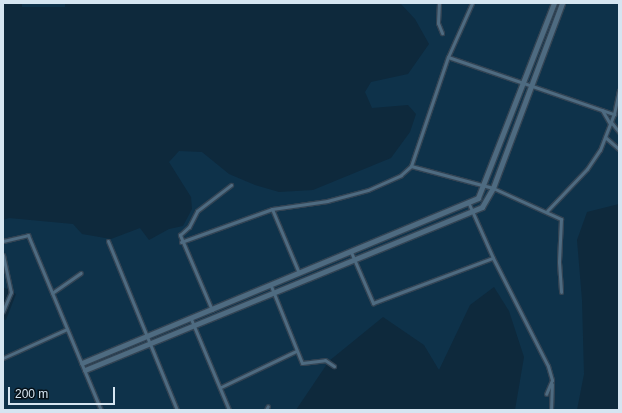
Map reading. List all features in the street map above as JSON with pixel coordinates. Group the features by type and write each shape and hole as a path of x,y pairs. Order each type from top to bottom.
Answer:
{"street":[{"path":"439,3 438,23 442,33"},
{"path":"181,242 272,209 327,201 368,190 401,175 411,166 448,57 472,3"},
{"path":"82,363 470,204 478,198 485,186 525,84 554,3"},
{"path":"85,370 472,211 485,204 493,188 562,3"},
{"path":"448,57 614,114"},
{"path":"547,211 587,169 611,123 619,91"},
{"path":"602,110 619,132"},
{"path":"605,137 619,149"},
{"path":"411,166 493,188 547,211 561,219 559,255 561,292"},
{"path":"212,310 181,242 180,235 189,227 197,211 231,185"},
{"path":"470,204 494,258 548,366 552,380 551,410"},
{"path":"272,209 299,275"},
{"path":"3,241 28,235 101,410"},
{"path":"108,241 151,343 177,410"},
{"path":"351,252 373,303 494,258"},
{"path":"3,255 6,261 11,292 3,311"},
{"path":"52,293 81,273"},
{"path":"271,286 296,351 304,364 325,360 334,366"},
{"path":"191,319 221,387 229,410"},
{"path":"3,358 66,329"},
{"path":"221,387 296,351"},
{"path":"546,394 552,380"},
{"path":"266,410 268,406"}],"shaded area":[{"path":"22,3 65,3 65,7 22,7"},
{"path":"400,3 619,3 619,204 587,212 577,240 582,300 584,374 577,410 515,410 524,357 509,311 494,287 470,305 439,370 424,345 383,317 329,361 296,410 3,410 3,319 6,320 16,294 3,287 3,220 9,218 73,224 82,234 111,239 140,228 149,240 169,229 183,226 192,209 191,197 169,162 179,151 202,152 229,174 255,185 279,192 313,190 391,158 410,132 416,114 408,105 372,108 365,92 371,82 408,74 429,44 415,19"}]}
